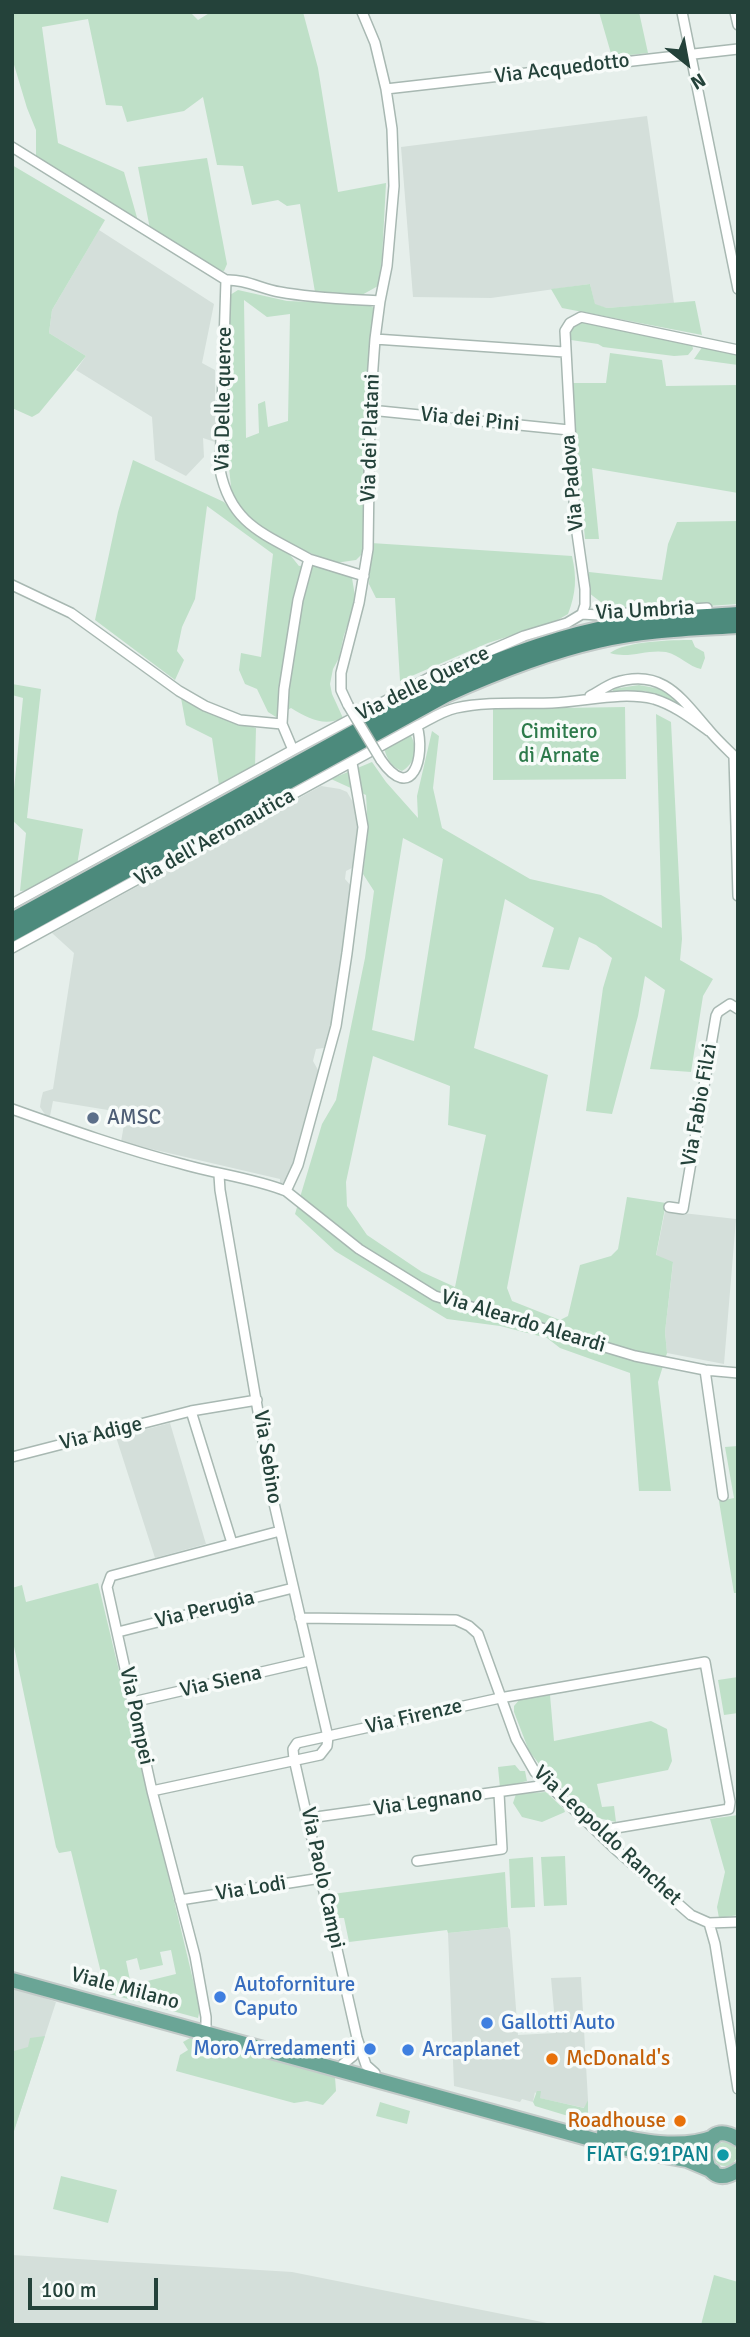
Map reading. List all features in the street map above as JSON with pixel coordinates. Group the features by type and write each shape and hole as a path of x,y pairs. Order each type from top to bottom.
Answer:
{"highway":[{"path":"12,920 428,691 486,664 541,644 598,629 652,620 738,614"},
{"path":"12,934 446,695 492,674 545,655 601,640 653,632 738,626"}],"main road":[{"name":"Viale Milano","path":"12,1973 535,2116 624,2137 689,2143 720,2134 736,2135"},
{"name":"Viale Milano","path":"12,1980 631,2150 687,2160 713,2171"},
{"path":"713,2137 705,2148 705,2161 713,2171 729,2175 738,2170"}],"street":[{"name":"Via dei Platani","path":"362,12 375,43 386,89 393,137 394,195 387,266 375,339 370,410 368,549 341,673 341,690 381,760 396,777 405,778 413,774 420,747 416,726"},
{"path":"682,12 738,289"},
{"path":"735,12 738,25"},
{"name":"Via Acquedotto","path":"386,89 738,49"},
{"path":"12,147 226,280 242,281 299,295 380,301"},
{"name":"Via Delle querce","path":"226,280 220,470 222,482 230,503 239,514 256,529 309,559"},
{"name":"Via Padova","path":"582,614 585,589 575,519 564,352 565,331 570,323 580,317 738,350"},
{"path":"375,339 564,352"},
{"name":"Via dei Pini","path":"370,410 569,430"},
{"path":"293,750 282,724 284,689 296,613 309,559 364,576"},
{"path":"12,585 71,613 179,691 205,706 240,720 282,724"},
{"name":"Via Umbria","path":"582,614 707,608"},
{"name":"Via delle Querce","path":"12,904 436,674 524,636 567,623 582,614"},
{"path":"585,698 615,683 638,680 659,682 679,694 709,731 736,758 738,896"},
{"path":"585,698 638,696 655,699 672,706 709,731"},
{"name":"Via dell'Aeronautica","path":"12,948 416,726 454,708 495,703 555,703 585,698"},
{"path":"286,1191 298,1165 336,1027 363,827 352,763"},
{"name":"Via Fabio Filzi","path":"669,1207 682,1209 716,1016 726,1005 730,1004 738,1009"},
{"name":"Via Aleardo Aleardi","path":"12,1108 121,1148 286,1191 359,1249 435,1296 635,1356 705,1370 738,1373"},
{"name":"Via Sebino","path":"219,1175 279,1531 328,1737"},
{"path":"705,1370 723,1496"},
{"name":"Via Adige","path":"12,1457 191,1411 257,1400"},
{"path":"191,1411 232,1543"},
{"name":"Via Pompei","path":"205,2026 206,2017 195,1956 152,1791 107,1587 111,1576 279,1531"},
{"name":"Via Perugia","path":"118,1632 293,1588"},
{"name":"Via Leopoldo Ranchet","path":"300,1618 456,1620 469,1626 478,1634 524,1756 547,1785 614,1848 691,1914 709,1923"},
{"name":"Via Siena","path":"133,1702 309,1661"},
{"name":"Via Firenze","path":"294,1759 293,1749 298,1743 500,1698 705,1662 730,1802 729,1809 598,1831"},
{"name":"Via Firenze","path":"152,1791 320,1755 327,1746 328,1737"},
{"name":"Via Paolo Campi","path":"294,1759 357,2038 366,2064 375,2073"},
{"name":"Via Legnano","path":"309,1818 547,1785"},
{"path":"417,1861 502,1849 499,1793"},
{"name":"Via Lodi","path":"180,1900 321,1878"},
{"path":"738,1922 709,1923 715,1944 738,2089"},
{"path":"343,2064 353,2056 357,2038"}],"shaded area":[{"path":"647,116 674,303 607,308 595,305 590,284 491,298 413,297 401,147"},
{"path":"99,230 214,304 202,363 215,370 215,442 203,438 204,457 186,476 155,460 152,417 76,370 86,356 49,333 52,310"},
{"name":"AMSC","path":"321,786 347,792 358,811 360,826 354,867 346,871 345,879 353,888 331,1028 324,1048 316,1049 313,1061 318,1070 289,1177 284,1183 280,1183 280,1179 121,1142 126,1113 53,1101 50,1116 46,1116 40,1107 41,1100 43,1092 53,1089 74,953 52,933"},
{"path":"665,1211 736,1219 724,1364 667,1353 665,1332 673,1263 656,1256"},
{"path":"170,1423 206,1544 155,1558 116,1437"},
{"path":"508,1927 518,2035 556,2033 551,1978 581,1977 588,2100 585,2108 539,2098 535,2092 533,2102 522,2099 520,2102 454,2086 448,1933"},
{"path":"12,1987 56,2002 12,2137"},
{"path":"12,2255 292,2272 557,2325 12,2325"}],"green space":[{"path":"12,12 190,12 198,20 211,12 303,12 318,68 338,192 386,183 378,286 360,296 315,292 300,204 287,206 278,200 252,205 243,166 217,165 203,97 184,111 127,122 122,106 106,105 88,19 42,27 58,143 124,172 138,221 36,156 36,130 12,58"},
{"path":"599,12 639,12 648,53 612,57"},
{"path":"207,158 227,264 224,271 212,270 150,229 138,167"},
{"path":"12,165 105,220 52,310 49,333 86,356 39,413 32,417 12,408"},
{"path":"590,284 595,304 607,308 695,301 702,335 562,308 551,289"},
{"path":"238,290 287,301 367,304 374,308 366,448 365,540 361,555 356,560 335,563 303,550 261,526 244,512 232,496 227,449 230,295","holes":["244,300 267,317 290,314 288,421 268,427 265,401 258,404 259,433 246,438"]},
{"path":"582,321 692,344 693,349 688,355 674,356 571,340 568,334 572,326"},
{"path":"703,346 738,354 738,365 694,359"},
{"path":"610,353 662,360 666,386 738,385 738,493 592,468 599,539 585,539 571,383 606,383"},
{"path":"133,460 224,502 257,536 287,551 299,566 326,567 352,578 356,602 330,684 343,718 322,721 291,708 276,717 268,712 257,689 245,684 239,670 241,653 261,657 273,554 207,506 195,599 182,627 177,651 184,660 175,680 95,620 118,512"},
{"path":"738,521 738,604 614,612 589,593 589,572 662,580 668,544 677,522"},
{"path":"371,543 572,556 575,585 571,606 568,614 556,621 488,643 400,681 395,598 376,598 369,584"},
{"path":"692,640 695,647 704,652 701,669 666,652 624,655 610,653 638,644"},
{"path":"12,684 41,689 27,818 83,829 77,865 32,890 20,891 26,833 12,820 12,810 23,698 12,695"},
{"path":"639,685 666,690 678,700 675,702 645,691 612,689"},
{"path":"181,698 225,718 256,728 255,767 219,785 212,738 186,725"},
{"name":"Cimitero di Arnate","path":"625,707 626,779 493,780 493,709"},
{"path":"656,714 671,722 682,939 680,960 713,979 703,996 691,1072 650,1069 665,990 645,976 638,1016 612,1114 586,1111 603,988 612,958 596,945 579,937 569,970 542,967 554,928 505,899 474,1048 548,1075 507,1288 512,1301 560,1320 568,1316 580,1265 611,1256 618,1249 627,1197 666,1203 656,1255 673,1262 665,1332 667,1353 658,1382 671,1491 639,1491 630,1373 560,1348 547,1338 500,1326 447,1319 335,1251 295,1214 322,1124 336,1100 365,958 374,891 363,874 368,831 366,795 331,779 372,762 418,818 417,796 432,731 439,736 433,788 442,828 530,879 601,895 662,928","holes":["403,838 443,859 414,1041 372,1030","373,1056 450,1086 448,1125 486,1135 455,1287 422,1272 367,1235 347,1206 346,1182"]},
{"path":"410,734 414,744 413,759 402,771 390,763 384,748"},
{"path":"738,1446 738,1593 734,1593 719,1501 734,1498 725,1447"},
{"path":"98,1583 200,2009 198,2018 106,1993 71,1851 59,1853 56,1847 12,1637 12,1588 22,1585 26,1602","holes":["171,1950 176,1974 131,1985 126,1961 137,1958 140,1970 163,1965 160,1952"]},
{"path":"738,1677 738,1713 724,1715 718,1680"},
{"path":"550,1695 554,1741 651,1721 667,1729 672,1761 668,1770 597,1784 602,1807 614,1806 616,1822 593,1817 546,1773 529,1751 514,1706 519,1700"},
{"path":"515,1765 520,1771 525,1771 527,1781 500,1788 498,1767"},
{"path":"546,1792 565,1812 542,1822 522,1817 513,1803 516,1794"},
{"path":"738,1815 738,1915 719,1918 717,1907 725,1872 710,1819"},
{"path":"565,1856 567,1905 544,1906 541,1857"},
{"path":"533,1857 535,1907 511,1908 509,1859"},
{"path":"505,1872 508,1927 448,1933 447,1930 349,1942 344,1918 336,1918 332,1894"},
{"path":"45,2036 12,2137 14,2051 28,2047 30,2038"},
{"path":"190,2038 335,2077 336,2091 323,2105 307,2101 294,2103 176,2071 180,2055 188,2050 183,2042"},
{"path":"537,2091 541,2091 540,2098 584,2108 588,2100 588,2122 535,2106 533,2102"},
{"path":"380,2102 410,2111 407,2124 376,2116"},
{"path":"725,2142 733,2146 737,2154 733,2162 725,2166 717,2162 713,2154 717,2146"},
{"path":"61,2176 117,2190 108,2223 53,2209"},
{"path":"714,2275 738,2282 738,2325 701,2325"}],"place":[{"name":"AMSC","path":"93,1118"},
{"name":"Autoforniture Caputo","path":"220,1997"},
{"name":"Gallotti Auto","path":"487,2023"},
{"name":"Moro Arredamenti","path":"370,2049"},
{"name":"Arcaplanet","path":"408,2050"},
{"name":"McDonald's","path":"552,2059"},
{"name":"Roadhouse","path":"680,2121"},
{"name":"FIAT G.91PAN","path":"723,2155"}]}
